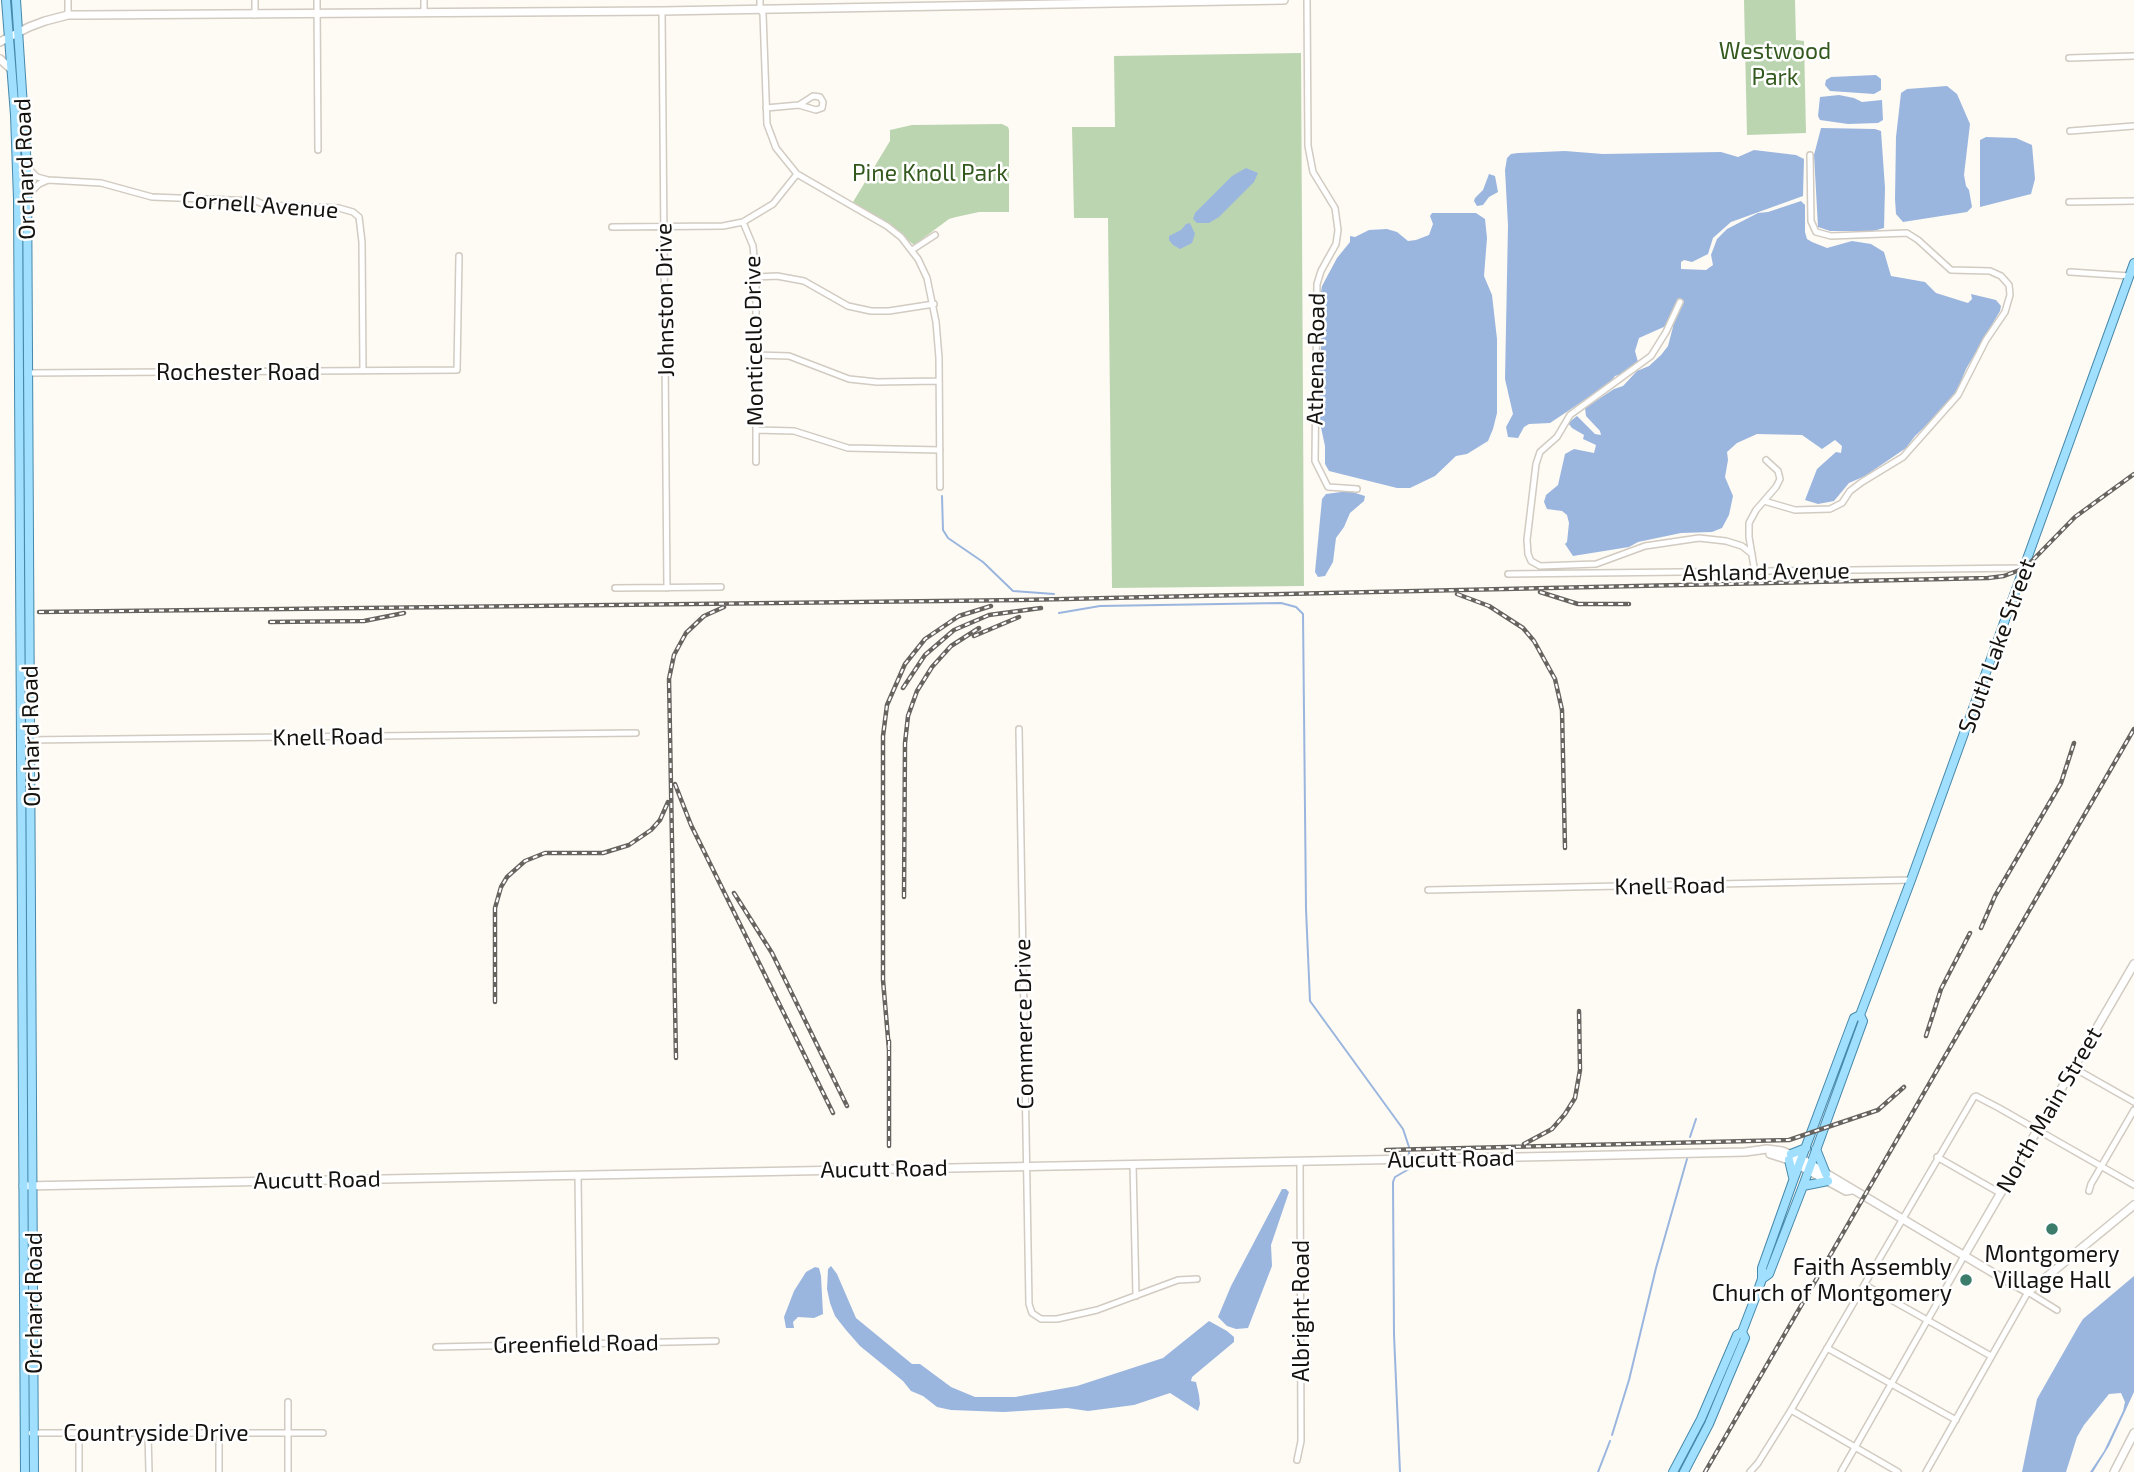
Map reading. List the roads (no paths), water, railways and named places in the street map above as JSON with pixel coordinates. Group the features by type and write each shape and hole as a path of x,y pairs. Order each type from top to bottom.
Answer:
{"main road":[{"name":"Orchard Road","path":"6,0 18,200 23,1186 29,1433 34,1472"},
{"name":"Orchard Road","path":"16,0 27,167 32,740 34,1186 29,1433 24,1472"},
{"name":"South Lake Street","path":"1674,1472 1701,1419 1737,1335 1742,1332 1793,1181 1854,1018 1860,1015 1911,880 2134,263"},
{"name":"South Lake Street","path":"1762,1279 1769,1274 1803,1186 1863,1021 1860,1015"},
{"path":"1793,1181 1790,1157 1806,1148"},
{"path":"1803,1186 1827,1177 1816,1149"},
{"name":"South Lake Street","path":"1684,1472 1716,1408 1745,1338 1742,1332"}],"street":[{"path":"68,0 68,15"},
{"path":"255,0 255,15"},
{"path":"317,0 318,150"},
{"path":"424,0 424,13"},
{"path":"0,42 45,21 68,15 662,11 760,4 1284,0"},
{"name":"Athena Road","path":"1307,0 1308,146 1313,172 1335,208 1338,230 1336,244 1317,284 1315,461 1328,487 1357,489"},
{"path":"760,4 763,15 767,124 772,140 797,174 887,226 912,250 927,278 934,304 939,381 940,487"},
{"name":"Johnston Drive","path":"662,11 667,588"},
{"path":"2069,58 2134,56"},
{"path":"0,59 11,69"},
{"path":"766,108 799,105"},
{"path":"2070,131 2134,126"},
{"path":"1764,501 1795,510 1830,509 1842,503 1850,491 1862,482 1903,457 1958,395 1981,349 2005,312 2010,295 2009,285 2001,276 1983,270 1951,270 1908,233 1831,236 1816,232 1811,221 1810,155"},
{"name":"Cornell Avenue","path":"27,167 37,177 48,180 101,183 152,197 256,201 265,205 339,208 353,212 359,217 362,242 363,371"},
{"path":"612,228 723,226 743,222 774,204 797,174"},
{"path":"27,196 38,184 48,180"},
{"path":"2069,202 2134,201"},
{"name":"Monticello Drive","path":"743,222 753,246 756,277 756,462"},
{"path":"912,250 934,235"},
{"name":"Rochester Road","path":"19,373 457,370 458,256"},
{"path":"2070,272 2130,276"},
{"path":"756,277 777,276 803,281 848,306 871,310 934,304"},
{"path":"1680,302 1651,356 1570,415 1557,437 1539,452 1527,540 1528,554 1531,561 1540,566 1595,564 1645,546 1699,538 1726,541 1742,546 1752,554"},
{"path":"756,355 789,356 849,379 877,382 939,381"},
{"path":"756,430 794,431 848,448 940,450"},
{"path":"1755,573 1749,523 1755,510 1779,483 1780,475 1766,460"},
{"name":"Ashland Avenue","path":"1508,574 2025,568"},
{"path":"615,588 721,587"},
{"name":"Commerce Drive","path":"1019,729 1029,1304 1032,1313 1046,1320 1097,1311 1136,1296"},
{"name":"Knell Road","path":"20,740 636,733"},
{"name":"Knell Road","path":"1428,890 1911,880"},
{"name":"North Main Street","path":"1964,1256 2134,964"},
{"path":"2074,1068 2134,1102"},
{"path":"1750,1472 1791,1410 1971,1099 1976,1096 2134,1185"},
{"path":"2089,1191 2134,1110"},
{"name":"Aucutt Road","path":"23,1186 1755,1152 1790,1157 1849,1186 1871,1205 2028,1292"},
{"path":"1937,1157 2000,1193"},
{"name":"Albright Road","path":"1297,1460 1301,1441 1300,1162"},
{"path":"1133,1164 1136,1296 1178,1280 1198,1279"},
{"path":"578,1175 580,1344"},
{"path":"1926,1472 2028,1292 2134,1205"},
{"path":"1841,1472 1964,1256"},
{"path":"1865,1285 1992,1356"},
{"path":"2028,1292 2057,1310"},
{"name":"Greenfield Road","path":"436,1347 716,1341"},
{"path":"1827,1348 1956,1420"},
{"path":"288,1402 288,1472"},
{"path":"1791,1410 1898,1472"},
{"name":"Countryside Drive","path":"29,1433 323,1433"},
{"path":"79,1433 79,1472"},
{"path":"148,1433 149,1472"},
{"path":"219,1433 219,1472"},
{"path":"2114,1472 2134,1433"}],"water":[{"path":"1876,75 1881,79 1881,90 1874,94 1830,91 1825,85 1826,80 1831,77"},
{"path":"1947,86 1957,94 1970,124 1964,175 1972,207 1967,212 1903,222 1896,214 1895,199 1896,137 1901,93 1907,89"},
{"path":"1839,95 1862,102 1882,100 1883,120 1878,123 1848,124 1820,120 1820,97"},
{"path":"1821,128 1881,131 1885,188 1884,228 1873,231 1830,231 1818,227 1814,155"},
{"path":"1986,137 2016,138 2032,145 2035,179 2031,194 1980,207 1980,140"},
{"path":"1754,150 1796,155 1804,159 1803,196 1731,222 1713,238 1708,254 1692,262 1684,260 1681,262 1681,269 1706,270 1713,265 1711,255 1717,239 1727,229 1758,213 1801,201 1805,205 1805,232 1807,239 1812,242 1827,248 1852,241 1871,244 1884,252 1891,276 1925,282 1936,293 1968,303 1972,299 1971,294 1996,300 2001,306 2000,311 1966,369 1957,391 1944,408 1906,448 1865,476 1849,483 1834,501 1818,504 1805,500 1817,469 1836,452 1841,453 1842,446 1835,440 1822,449 1802,435 1757,434 1737,443 1727,452 1725,477 1733,496 1729,515 1722,528 1712,532 1681,533 1638,542 1629,547 1573,556 1565,544 1569,523 1567,515 1562,511 1547,509 1544,502 1546,495 1558,485 1565,454 1574,449 1594,453 1596,445 1583,439 1584,435 1568,423 1577,416 1595,434 1601,435 1586,416 1585,408 1623,386 1637,371 1649,366 1661,355 1668,346 1673,327 1666,326 1639,338 1635,351 1638,362 1550,423 1529,424 1518,438 1508,437 1506,427 1513,414 1505,379 1507,158 1518,153 1565,151 1603,154 1721,152 1738,157"},
{"path":"1246,168 1258,173 1254,182 1219,217 1209,223 1197,223 1193,219 1195,213 1232,176"},
{"path":"1489,174 1495,176 1498,192 1489,197 1483,205 1477,206 1475,198 1483,190"},
{"path":"1432,213 1476,213 1485,219 1487,238 1484,276 1492,295 1497,339 1497,413 1493,429 1488,441 1467,454 1456,456 1435,476 1410,488 1397,488 1329,471 1325,464 1325,446 1317,409 1322,286 1337,258 1350,242 1350,236 1355,237 1369,230 1387,229 1397,232 1408,241 1416,240 1429,235 1433,224 1430,216"},
{"path":"1190,223 1195,234 1192,243 1180,249 1173,245 1169,236"},
{"path":"1349,491 1365,496 1364,501 1350,513 1336,538 1333,562 1325,576 1318,577 1315,572 1322,499 1326,494"},
{"path":"1282,1189 1289,1192 1271,1245 1272,1266 1248,1328 1236,1329 1227,1326 1218,1317 1231,1286"},
{"path":"831,1266 856,1318 912,1364 920,1364 951,1387 975,1397 1015,1397 1077,1386 1163,1358 1209,1321 1227,1331 1234,1337 1234,1342 1192,1377 1191,1381 1196,1382 1199,1395 1198,1411 1170,1393 1134,1405 1088,1411 1067,1408 1004,1412 951,1410 937,1407 911,1391 846,1330 835,1316 830,1303 827,1289 828,1269"},
{"path":"815,1267 819,1268 821,1276 823,1314 814,1318 798,1317 793,1322 794,1328 786,1328 784,1317 794,1291 806,1272"},
{"path":"2134,1276 2134,1392 2109,1446 2093,1472 2090,1472 2104,1451 2123,1411 2125,1402 2121,1393 2109,1394 2084,1425 2077,1437 2066,1472 2022,1472 2037,1399 2078,1327 2083,1319"}],"waterway":[{"path":"942,496 943,530 948,538 983,562 1013,591 1054,594"},
{"path":"1059,613 1100,606 1281,603 1296,607 1303,614 1306,909 1310,1001 1403,1129 1409,1147"},
{"path":"1690,1137 1696,1119"},
{"path":"1612,1435 1687,1159"},
{"path":"1400,1472 1394,1335 1393,1182 1395,1177 1409,1169"},
{"path":"1598,1472 1610,1441"}],"railway":[{"path":"39,612 1021,600 1988,578 2004,576 2025,568 2075,517 2134,474"},
{"path":"1540,592 1578,604 1629,604"},
{"path":"1457,594 1489,606 1523,628 1534,641 1555,679 1562,710 1565,848"},
{"path":"889,1050 883,980 883,736 887,705 905,664 925,639 959,616 991,606"},
{"path":"676,1058 669,679 674,655 686,633 704,616 724,607"},
{"path":"903,688 925,655 954,630 989,615 1041,608"},
{"path":"270,622 364,621 404,613"},
{"path":"974,636 1019,617"},
{"path":"904,897 905,743 908,716 917,691 932,667 951,646 979,628"},
{"path":"1705,1472 2134,729"},
{"path":"1981,928 1995,896 2061,783 2074,743"},
{"path":"675,784 691,825 833,1113"},
{"path":"495,1002 495,908 507,877 525,861 545,853 603,853 629,845 651,830 660,820 668,802"},
{"path":"734,893 772,953 847,1106"},
{"path":"1926,1036 1941,989 1970,933"},
{"path":"1524,1144 1552,1129 1575,1098 1580,1070 1579,1011"},
{"path":"889,1041 889,1146"},
{"path":"1386,1150 1789,1140 1878,1110 1904,1087"}],"place":[{"name":"Montgomery Village Hall","path":"2052,1229"},
{"name":"Faith Assembly Church of Montgomery","path":"1966,1280"}],"park label":[{"name":"Westwood Park","path":"1775,64"},
{"name":"Pine Knoll Park","path":"930,173"}]}
